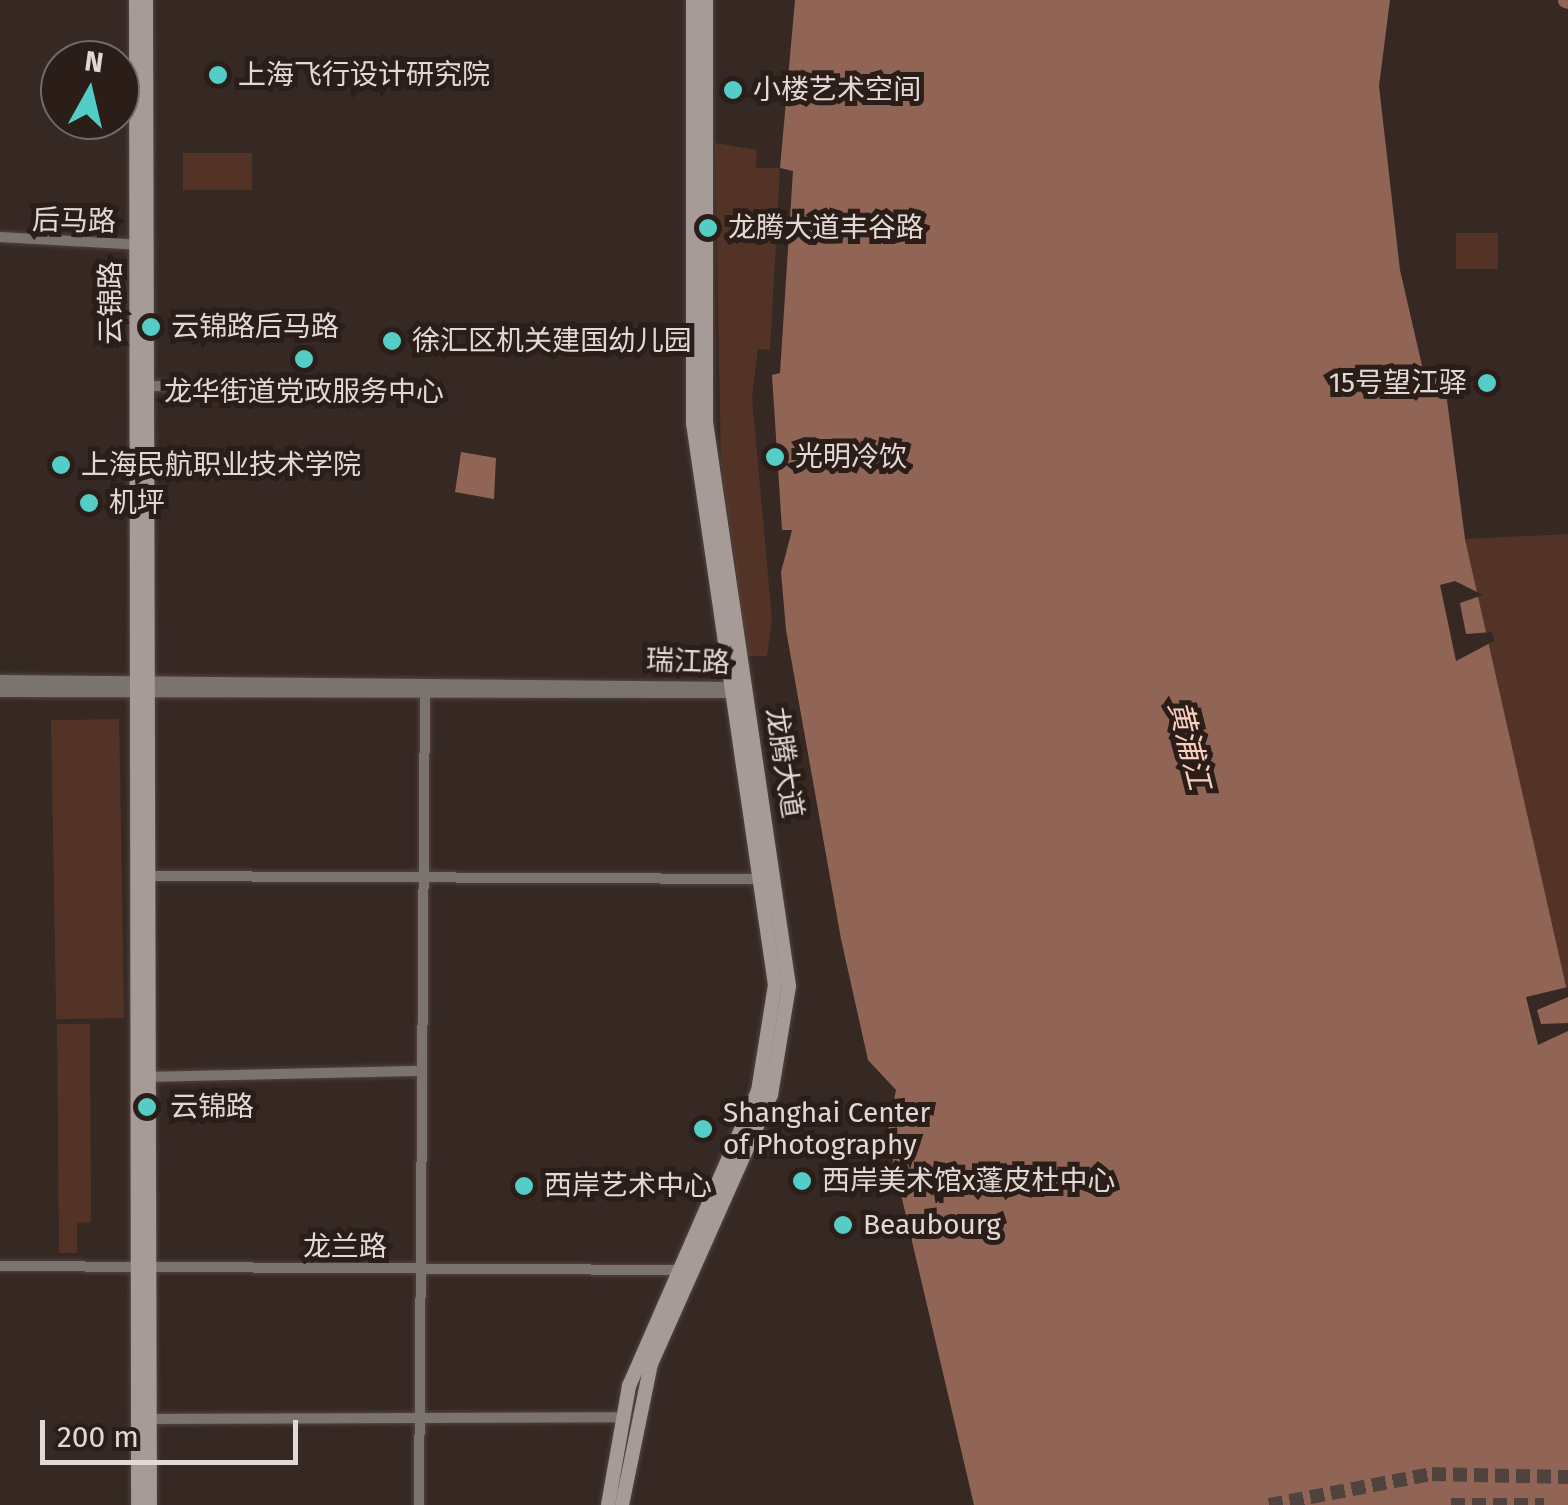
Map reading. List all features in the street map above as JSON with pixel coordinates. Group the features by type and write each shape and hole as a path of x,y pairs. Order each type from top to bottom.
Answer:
{"main road":[{"name":"云锦路","path":"136,0 147,386 132,1270 138,1505"},
{"name":"云锦路","path":"146,0 141,684 148,876 150,1505"},
{"name":"龙腾大道","path":"608,1505 620,1417 684,1270 765,1066 775,985 706,422 699,2"},
{"name":"龙腾大道","path":"622,1505 642,1390 684,1270 771,1096 787,1012 786,933 737,691"}],"street":[{"name":"后马路","path":"0,236 142,245"},
{"path":"147,386 348,387"},
{"name":"瑞江路","path":"0,681 425,691 737,691"},
{"name":"瑞江路","path":"0,691 141,684 737,691"},
{"path":"419,1505 425,691"},
{"path":"148,876 764,878"},
{"path":"148,1077 420,1071"},
{"name":"龙兰路","path":"0,1266 132,1270 684,1270"},
{"path":"150,1419 620,1417"}],"shaded area":[{"path":"715,143 757,150 756,168 780,168 770,350 758,349 752,398 772,619 767,656 748,656 721,464"},
{"path":"183,153 252,153 252,190 183,190"},
{"path":"1456,233 1498,233 1498,269 1456,269"},
{"path":"1568,534 1568,995 1465,539"},
{"path":"119,719 124,1018 56,1019 51,720"},
{"path":"57,1024 90,1024 91,1222 77,1223 77,1253 59,1253"}],"water":[{"name":"黄浦江","path":"795,0 1390,0 1379,86 1400,270 1423,370 1443,369 1465,539 1568,995 1568,1505 974,1505 887,1135 896,1090 868,1060 841,939 786,630 781,572 792,530 782,530 772,375 780,373 793,171 780,168"},
{"path":"461,452 496,458 494,499 455,492"}],"pier":[{"path":"1455,581 1483,595 1460,603 1466,634 1492,632 1494,641 1456,661 1440,585"},
{"path":"1568,987 1568,997 1537,1010 1541,1024 1568,1023 1568,1031 1538,1045 1526,997"}],"tunnel":[{"path":"1269,1505 1432,1474 1568,1477"},
{"path":"1451,1505 1544,1505"}],"place":[{"name":"上海飞行设计研究院","path":"218,75"},
{"name":"小楼艺术空间","path":"733,90"},
{"name":"龙腾大道丰谷路","path":"708,228"},
{"name":"云锦路后马路","path":"151,327"},
{"name":"徐汇区机关建国幼儿园","path":"392,341"},
{"name":"龙华街道党政服务中心","path":"304,359"},
{"name":"15号望江驿","path":"1487,383"},
{"name":"光明冷饮","path":"775,457"},
{"name":"上海民航职业技术学院","path":"61,465"},
{"name":"机坪","path":"89,503"},
{"name":"云锦路","path":"147,1107"},
{"name":"Shanghai Center of Photography","path":"703,1129"},
{"name":"西岸美术馆x蓬皮杜中心","path":"802,1181"},
{"name":"西岸艺术中心","path":"524,1186"},
{"name":"Beaubourg","path":"843,1225"}]}
